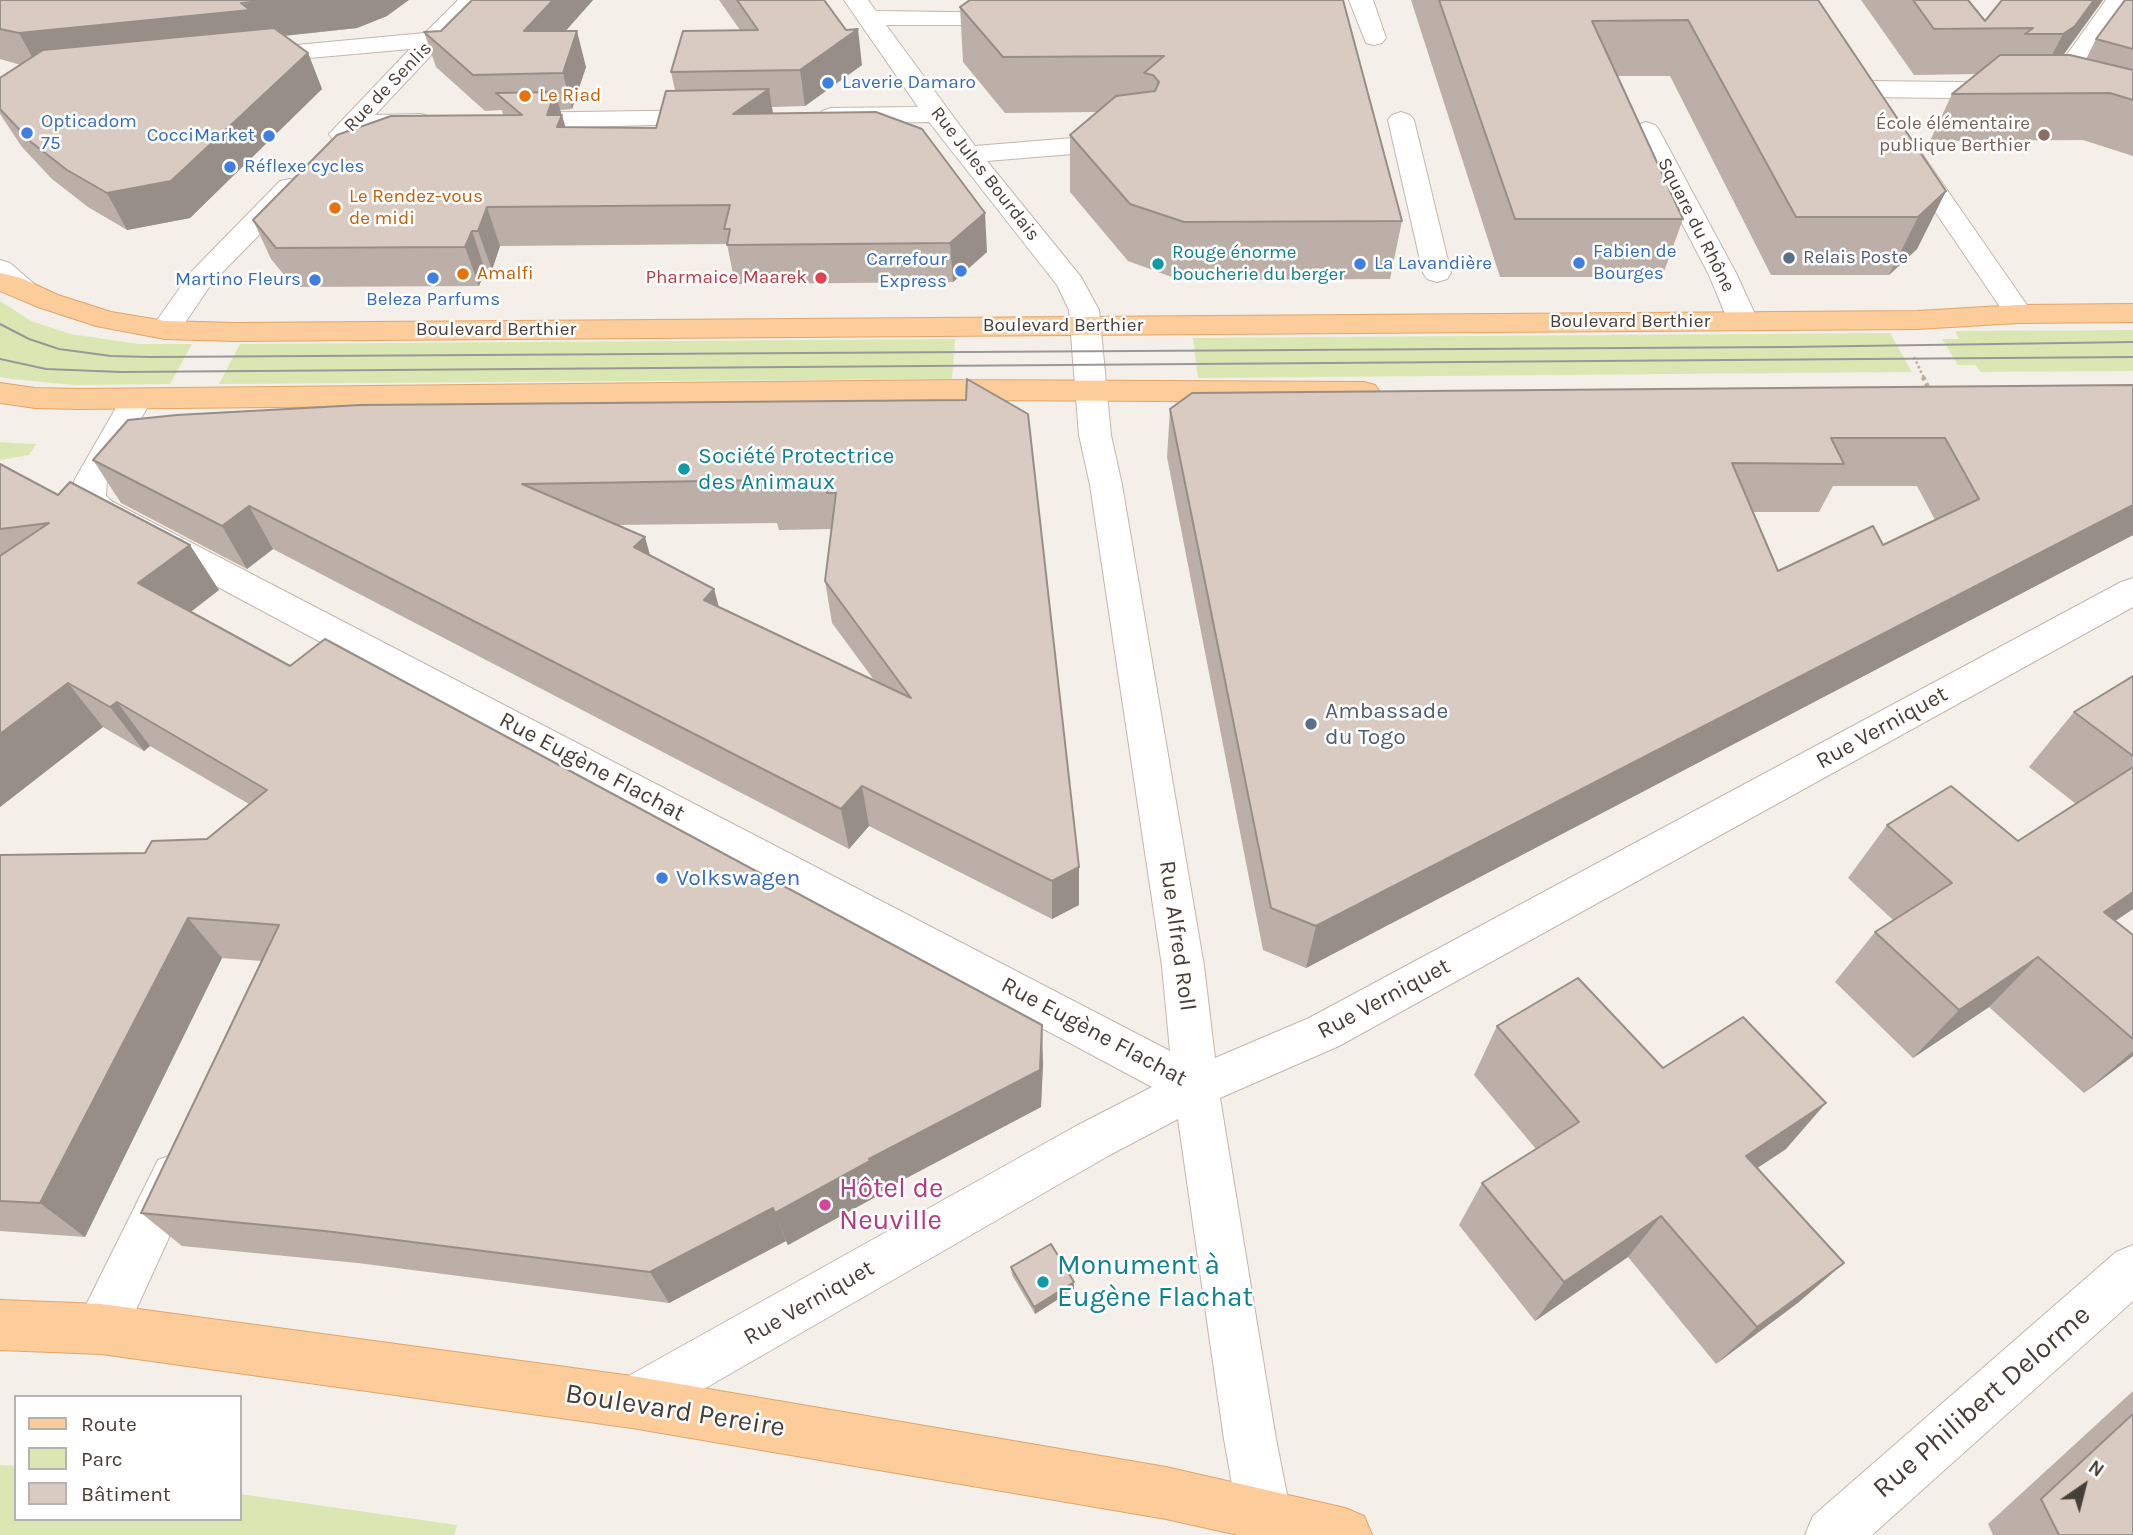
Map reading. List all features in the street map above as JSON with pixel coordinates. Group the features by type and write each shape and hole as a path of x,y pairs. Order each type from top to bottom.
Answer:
{"main road":[{"name":"Boulevard Berthier","path":"12,286 76,312 165,330 242,332 1917,320 2018,314 2133,313"},
{"path":"0,393 35,398 136,399 1090,374 1390,392"},
{"name":"Boulevard Pereire","path":"0,1325 101,1329 632,1402 1166,1493 1266,1524 1345,1535"}],"street":[{"name":"Rue de Senlis","path":"165,330 202,277 471,0"},
{"path":"1362,0 1374,38"},
{"path":"2046,90 2062,79 2118,0"},
{"path":"864,9 1029,18"},
{"name":"Rue Jules Bourdais","path":"864,9 936,114 1076,289 1088,326 1090,374"},
{"path":"234,58 433,40"},
{"path":"1850,67 2018,314"},
{"path":"1865,89 2046,90 2078,97"},
{"path":"811,116 936,114"},
{"path":"488,121 731,117"},
{"path":"1401,120 1437,273"},
{"path":"353,123 447,122"},
{"name":"Square du Rhône","path":"1646,130 1723,275 1743,321"},
{"path":"970,154 1142,140"},
{"path":"0,269 12,286"},
{"name":"Rue Alfred Roll","path":"1090,374 1095,435 1106,485 1184,966 1196,1087 1250,1439 1266,1524"},
{"path":"0,404 35,398"},
{"name":"Rue Eugène Flachat","path":"136,399 88,489 90,500 101,510 1196,1087"},
{"name":"Rue Verniquet","path":"632,1402 1080,1148 1196,1087 1324,1032 2133,591"},
{"path":"101,1329 190,1142"},
{"name":"Rue Philibert Delorme","path":"1832,1535 2133,1269"}],"path":[{"path":"1921,393 1932,390"}],"green space":[{"path":"0,301 31,321 70,334 139,344 192,344 170,384 73,385 0,377"},
{"path":"2133,330 2133,371 1981,372 1975,365 1958,365 1942,339 1959,339 1955,331"},
{"path":"1890,333 1912,372 1198,378 1193,338"},
{"path":"955,339 952,379 219,384 240,344"},
{"path":"0,442 36,444 29,455 0,460"},
{"path":"0,1465 14,1466 14,1521 242,1521 242,1494 457,1525 454,1535 0,1535"}],"building":[{"path":"0,0 272,0 241,3 250,10 19,33 0,29"},
{"path":"472,0 553,0 524,31 577,31 563,73 473,75 424,32 441,31"},
{"path":"737,0 824,0 846,30 858,29 800,70 671,72 683,31 758,30"},
{"path":"970,0 1343,0 1402,221 1184,222 1130,204 1070,135 1116,96 1155,91 1159,82 1153,75 1144,73 1164,56 1003,57 960,7"},
{"path":"1439,0 1818,0 1946,191 1918,217 1796,217 1688,20 1592,21 1683,219 1515,219"},
{"path":"1913,0 1968,0 1985,21 2002,0 2094,0 2075,26 2063,34 2025,34 2033,28 1934,29"},
{"path":"2125,0 2133,0 2133,49 2096,39"},
{"path":"274,28 308,53 171,181 107,193 67,170 31,142 0,109 0,78 43,50"},
{"path":"2000,55 2070,55 2133,70 2133,100 2110,93 1952,94"},
{"path":"769,89 733,114 876,112 922,129 985,213 950,243 727,245 730,229 724,229 730,205 487,207 478,231 472,231 465,247 276,248 253,220 337,135 391,116 522,115 496,93 555,92 547,115 562,115 557,127 656,128 666,91"},
{"path":"967,379 1028,414 1079,867 1052,881 862,786 841,809 249,506 222,526 93,460 128,420 177,415 360,405 966,400","holes":["771,480 770,487 827,486 827,493 836,493 825,581 911,698 704,600 714,589 634,547 645,537 522,484"]},
{"path":"2133,385 2133,505 1316,926 1271,908 1170,409 1192,393","holes":["1831,438 1945,438 1979,499 1883,545 1873,526 1778,571 1732,463 1844,464"]},
{"path":"0,464 58,495 70,482 190,545 138,583 290,666 325,639 1042,1025 1040,1070 869,1159 870,1161 775,1213 773,1208 650,1272 325,1231 141,1213 279,925 188,918 40,1203 0,1201 0,855 145,853 152,841 207,839 267,790 117,702 110,707 68,683 0,734 0,556 49,523 0,529"},
{"path":"2133,676 2133,756 2074,712"},
{"path":"2133,767 2133,892 2104,912 2133,935 2133,1039 2038,957 1959,1010 1875,932 1952,883 1887,825 1951,786 2018,841"},
{"path":"1578,978 1663,1068 1743,1017 1826,1103 1746,1156 1844,1263 1757,1327 1661,1216 1564,1282 1482,1183 1579,1122 1497,1026"},
{"name":"Monument à Eugène Flachat","path":"1051,1244 1074,1282 1034,1307 1011,1267"},
{"path":"2133,1414 2133,1535 2059,1535 2041,1499"}],"tram line":[{"path":"0,324 29,339 59,349 111,356 150,357 1788,347 2133,342"},
{"path":"0,359 46,369 121,372 2133,357"}],"place":[{"name":"Laverie Damaro","path":"828,83"},
{"name":"Le Riad","path":"525,96"},
{"name":"Opticadom 75","path":"27,133"},
{"name":"École élémentaire publique Berthier","path":"2044,135"},
{"name":"CocciMarket","path":"269,136"},
{"name":"Réflexe cycles","path":"230,167"},
{"name":"Le Rendez-vous de midi","path":"335,208"},
{"name":"Relais Poste","path":"1789,258"},
{"name":"Fabien de Bourges","path":"1579,263"},
{"name":"Rouge énorme boucherie du berger","path":"1158,264"},
{"name":"La Lavandière","path":"1360,264"},
{"name":"Carrefour Express","path":"961,271"},
{"name":"Amalfi","path":"463,274"},
{"name":"Beleza Parfums","path":"433,278"},
{"name":"Pharmaice Maarek","path":"821,278"},
{"name":"Martino Fleurs","path":"315,280"},
{"name":"Société Protectrice des Animaux","path":"684,469"},
{"name":"Ambassade du Togo","path":"1311,724"},
{"name":"Volkswagen","path":"662,878"},
{"name":"Hôtel de Neuville","path":"825,1205"},
{"name":"Monument à Eugène Flachat","path":"1043,1282"}]}
